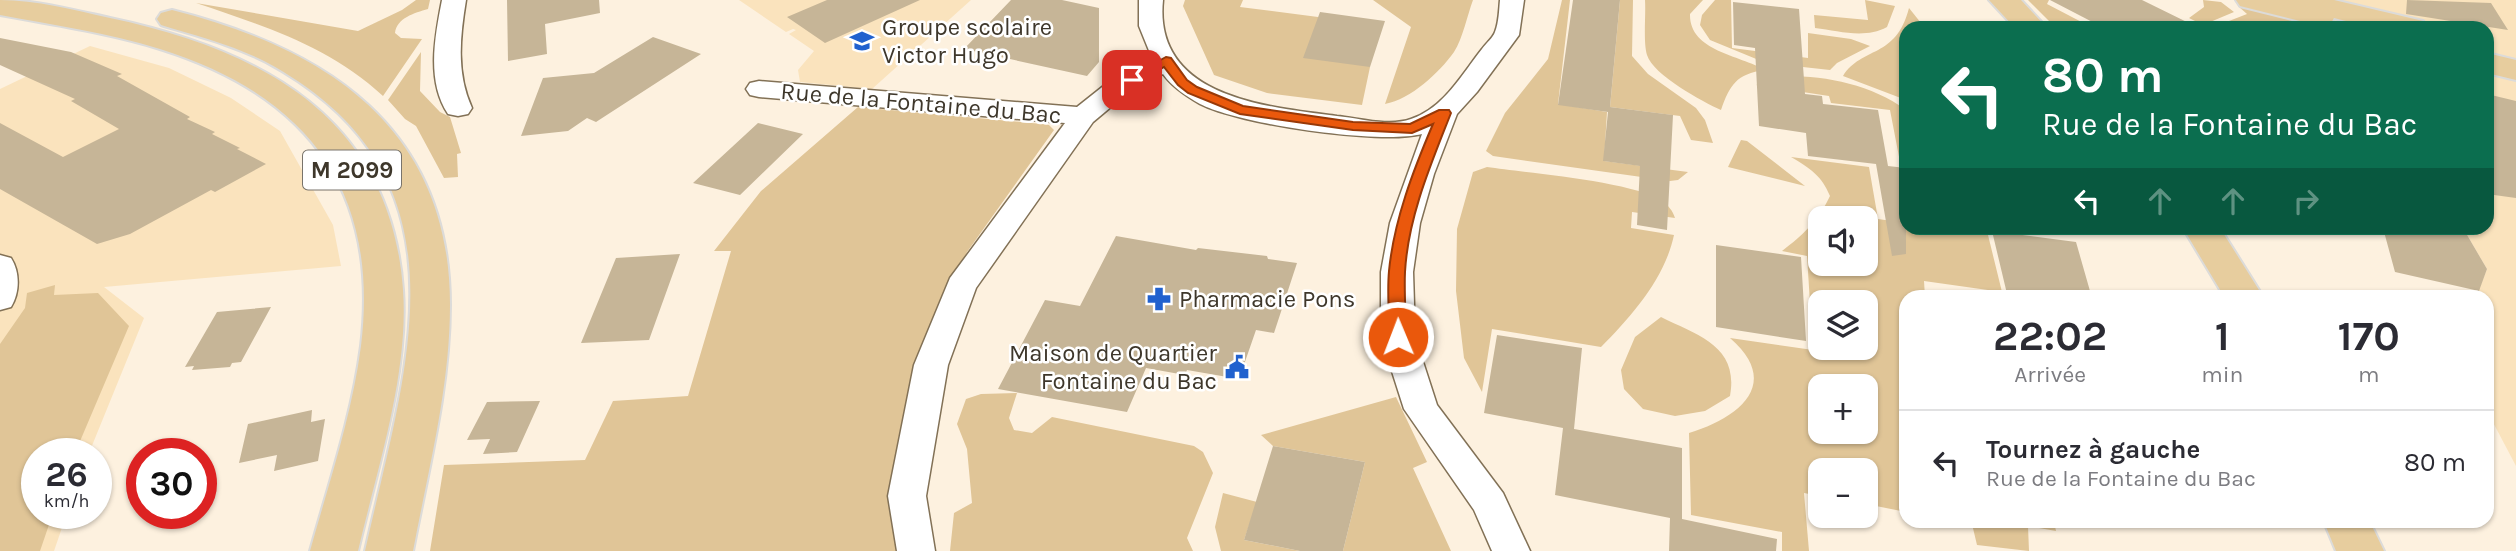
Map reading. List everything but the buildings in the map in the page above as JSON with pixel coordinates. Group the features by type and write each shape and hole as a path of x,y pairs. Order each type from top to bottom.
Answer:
{"main road":[{"name":"M 2099","path":"82,0 187,23 257,46 287,60 316,77 357,110 384,141 400,167 414,197 423,229 429,264 430,303 420,393 389,551"},
{"path":"2004,0 2025,21"},
{"path":"2251,0 2329,21"},
{"path":"2297,0 2384,21"},
{"name":"M 2099","path":"11,4 158,40 227,64 258,79 311,118 350,167 365,195 375,228 382,263 384,301 381,344 373,391 334,551"},
{"path":"2494,48 2516,53"},
{"path":"2494,65 2516,70"},
{"path":"2206,235 2240,290"},
{"path":"2350,528 2360,551"}],"street":[{"path":"454,0 448,35 449,92 458,107"},
{"path":"1151,0 1149,12 1155,39 1166,61 1182,82 1193,90 1240,110 1353,126 1412,129 1444,113 1467,88 1508,32 1512,0"},
{"name":"Rue de la Fontaine du Bac","path":"916,551 907,496 930,365 961,286 1083,116 1115,90 1166,61"},
{"name":"Rue de la Fontaine du Bac","path":"759,89 1083,116"},
{"path":"1444,113 1420,174 1405,223 1397,272 1398,337 1421,410 1490,503 1511,551"},
{"path":"0,265 0,299"}],"shaded area":[{"path":"416,0 430,0 428,9 403,20 395,33 401,38 422,39 383,96 341,64 295,39 196,3 358,31 402,10"},
{"name":"Groupe scolaire Victor Hugo","path":"739,0 971,0 872,89 800,82 798,70 814,51 789,34 796,30 786,32"},
{"path":"1185,0 1243,0 1240,7 1318,17 1370,67 1362,105 1267,93 1214,75 1183,6"},
{"path":"1373,0 1473,0 1460,40 1448,60 1414,91 1385,104 1411,27"},
{"path":"1562,0 1570,0 1558,104 1607,112 1604,161 1688,172 1678,180 1493,156 1486,151 1505,113 1548,59"},
{"path":"1620,0 1633,0 1632,56 1648,74 1696,108 1705,120 1713,143 1691,140 1680,116 1610,107"},
{"path":"1645,0 1703,0 1690,14 1692,26 1698,36 1717,50 1765,70 1747,74 1736,82 1721,110 1691,94 1668,79 1651,63 1647,55"},
{"path":"1715,0 1731,0 1732,48 1808,58 1808,33 1851,39 1870,46 1837,63 1830,70 1766,63 1710,40 1700,25 1702,15"},
{"path":"1865,0 1895,6 1887,27 1870,33 1815,28 1814,15 1868,20"},
{"path":"2028,0 2049,0 2047,4 2080,21 2049,21"},
{"path":"2203,0 2221,2 2234,12 2213,21 2195,21 2189,18 2204,7"},
{"path":"2316,0 2516,0 2516,466 2494,424 2494,290 2479,290 2487,269 2467,235 2494,235 2494,21 2324,21"},
{"path":"2238,6 2298,21 2229,21 2247,14"},
{"path":"1909,8 1919,21 1904,21"},
{"path":"1899,31 1899,97 1843,76 1860,60 1896,36"},
{"path":"90,46 169,68 231,98 280,131 333,225 341,266 104,287 144,318 95,438 21,438 21,529 62,529 54,551 0,551 0,89"},
{"path":"421,52 420,91 440,112 450,117 461,153 457,154 458,177 444,178 416,126 405,119 388,100"},
{"path":"1787,76 1818,78 1864,88 1893,101 1899,105 1899,157 1890,110 1831,103 1829,96 1756,85"},
{"path":"858,107 1042,124 1049,125 1054,130 967,252 910,386 890,495 897,551 430,551 444,465 585,460 613,401 688,396 731,251 714,251 761,191"},
{"path":"1741,140 1747,141 1805,186 1728,167"},
{"path":"1791,157 1869,167 1876,206 1824,206 1830,196 1819,178"},
{"path":"1487,167 1628,188 1662,201 1670,208 1675,218 1632,212 1631,228 1674,235 1670,251 1646,296 1601,347 1492,329 1482,392 1464,358 1456,291 1457,229 1473,172"},
{"path":"1878,219 1899,222 1899,235 1988,235 2002,290 1924,281 1925,290 1899,290 1899,511 1878,506 1878,458 1808,458 1808,494 1804,493 1809,551 1782,551 1782,532 1691,515 1689,433 1724,418 1748,397 1753,384 1753,370 1745,355 1730,338 1808,349 1808,360 1878,360 1878,290 1809,290 1808,276 1878,276"},
{"path":"1808,228 1808,272 1807,256 1782,251"},
{"path":"55,285 54,295 98,293 129,326 81,438 21,438 21,529 48,529 40,551 0,551 0,344 25,308 27,293"},
{"path":"1661,317 1702,337 1722,354 1731,379 1730,396 1705,411 1675,416 1643,409 1624,389 1621,370 1635,337"},
{"path":"1017,393 1009,418 1014,430 1032,433 1052,417 1194,446 1203,452 1213,473 1187,538 1193,551 950,551 954,513 972,503 967,449 957,424 966,399 981,394"},
{"path":"1396,397 1427,462 1413,468 1451,551 1343,551 1365,462 1273,446 1261,435"},
{"path":"1223,493 1257,502 1244,540 1300,551 1221,551 1215,527"},
{"path":"1973,528 2028,528 2029,551 1977,545"}],"place":[{"name":"Groupe scolaire Victor Hugo","path":"862,41"},
{"name":"Pharmacie Pons","path":"1159,299"},
{"name":"Maison de Quartier Fontaine du Bac","path":"1237,367"}],"route":[{"path":"1132,80 1166,61 1182,82 1193,90 1240,110 1353,126 1412,129 1444,113 1420,174 1405,223 1397,272 1398,337"}]}
